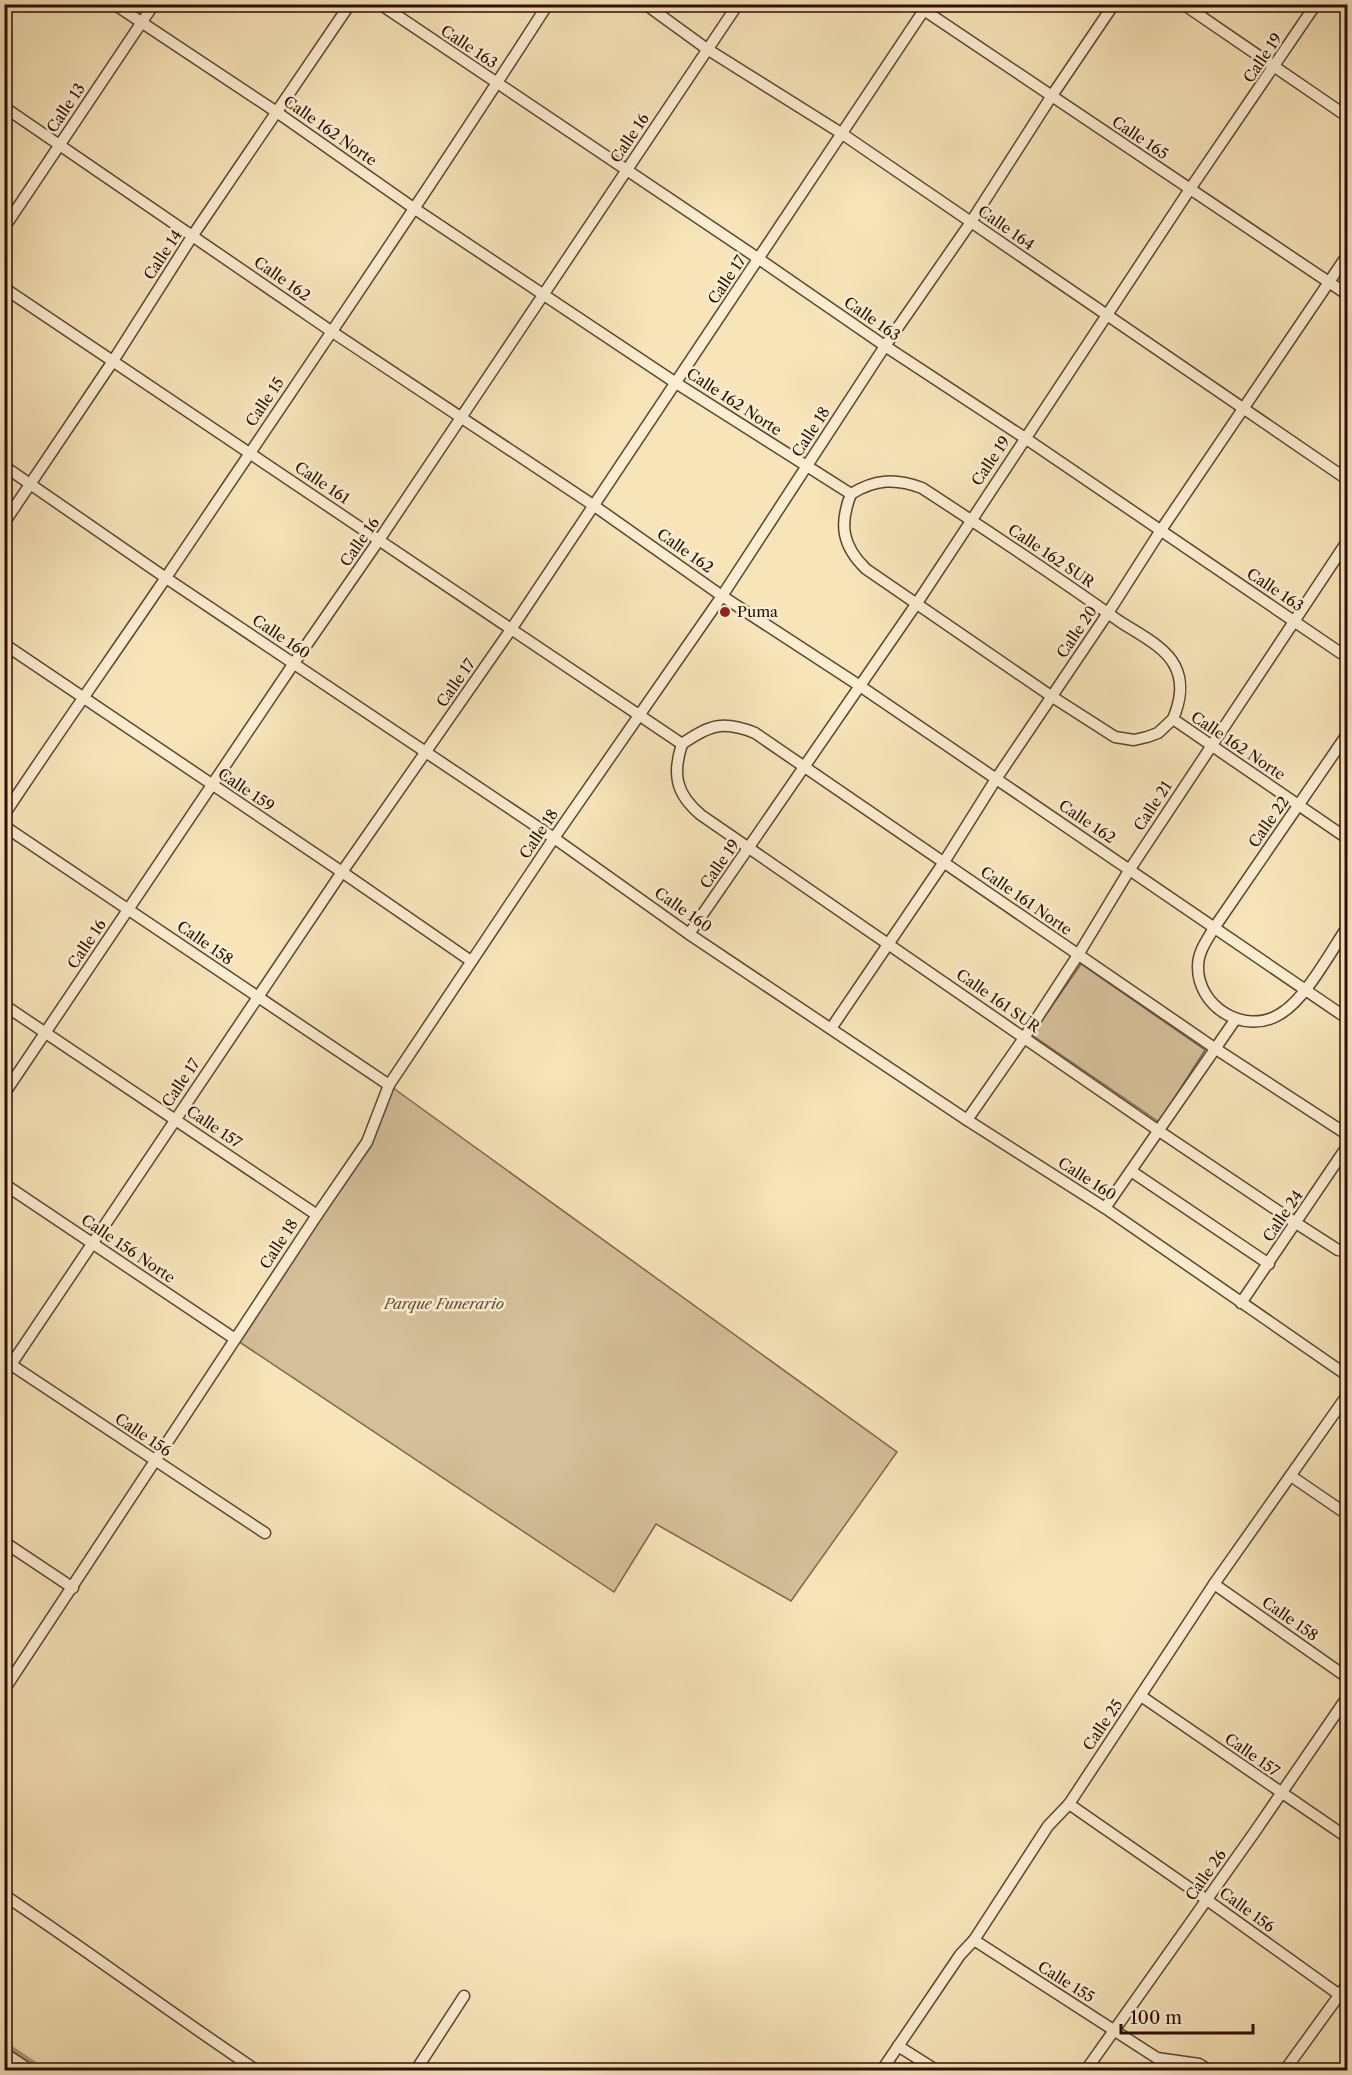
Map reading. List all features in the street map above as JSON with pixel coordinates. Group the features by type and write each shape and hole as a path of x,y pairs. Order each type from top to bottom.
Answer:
{"street":[{"name":"Calle 162 Norte","path":"114,4 676,383 851,494 845,508 844,527 846,543 855,558 866,569 1051,696 1115,737 1134,740 1147,737 1158,733 1173,719 1347,838"},
{"name":"Calle 13","path":"4,228 154,4"},
{"name":"Calle 14","path":"4,523 350,4"},
{"name":"Calle 163","path":"380,4 1347,657"},
{"name":"Calle 15","path":"4,815 415,209 548,4"},
{"name":"Calle 164","path":"645,4 707,49 841,133 1347,480"},
{"name":"Calle 16","path":"4,1094 738,4"},
{"name":"Calle 18","path":"4,1690 367,1142 389,1084 554,838 722,596 885,346 971,222 1114,4"},
{"path":"1183,4 1274,69 1347,117"},
{"name":"Calle 19","path":"689,934 917,603 1190,189 1274,69 1316,4"},
{"name":"Calle 165","path":"922,6 1052,97 1347,295"},
{"name":"Calle 17","path":"4,1375 8,1362 342,872 512,628 759,259 922,6"},
{"name":"Calle 162","path":"4,107 331,331 593,505 722,596 860,686 1130,869 1347,1019"},
{"name":"Calle 20","path":"832,1027 1347,254"},
{"name":"Calle 161","path":"4,288 682,744"},
{"name":"Calle 160","path":"4,466 166,578 554,838 689,934 832,1027 967,1120 1105,1208 1347,1376"},
{"name":"Calle 162 SUR","path":"851,494 877,481 906,481 922,488 971,519 1167,654 1176,668 1181,688 1179,705 1173,719"},
{"name":"Calle 21","path":"967,1120 1024,1038 1130,869 1347,540"},
{"name":"Calle 159","path":"4,644 471,961"},
{"name":"Calle 161 Norte","path":"682,744 706,728 722,724 739,726 755,733 1216,1049 1347,1135"},
{"name":"Calle 22","path":"1235,1020 1215,1006 1205,995 1200,983 1198,965 1202,950 1214,928 1347,733"},
{"name":"Calle 161 SUR","path":"682,744 678,769 680,790 687,803 701,815 1159,1131 1296,1223 1338,1250 1347,1252"},
{"name":"Calle 158","path":"4,826 389,1084"},
{"path":"1105,1208 1235,1020 1264,1021 1292,1006 1347,926"},
{"name":"Calle 157","path":"4,1005 317,1215"},
{"name":"Calle 24","path":"1241,1303 1347,1145"},
{"path":"1131,1171 1269,1264"},
{"name":"Calle 156 Norte","path":"4,1184 235,1339"},
{"name":"Calle 156","path":"8,1362 265,1533"},
{"name":"Calle 25","path":"882,2070 960,1955 974,1940 1048,1826 1069,1804 1214,1584 1347,1394"},
{"path":"1291,1476 1347,1515"},
{"path":"4,1542 73,1588"},
{"name":"Calle 158","path":"1214,1584 1347,1678"},
{"name":"Calle 157","path":"1141,1696 1347,1838"},
{"name":"Calle 26","path":"1086,2070 1207,1900 1347,1696"},
{"name":"Calle 156","path":"1069,1804 1343,1998"},
{"path":"4,1895 255,2070"},
{"name":"Calle 155","path":"974,1940 1157,2058 1199,2064 1209,2070"},
{"path":"1285,2070 1343,1998 1347,1983"},
{"path":"416,2070 464,1996"},
{"path":"898,2046 936,2070"},
{"path":"6,2057 30,2070"}],"green space":[{"path":"1081,964 1205,1050 1159,1122 1032,1035"},
{"name":"Parque Funerario","path":"389,1085 897,1452 791,1601 656,1524 614,1592 235,1339 369,1148"}],"waterway":[{"path":"4,2046 40,2070"}],"place":[{"name":"Puma","path":"725,612"}]}
